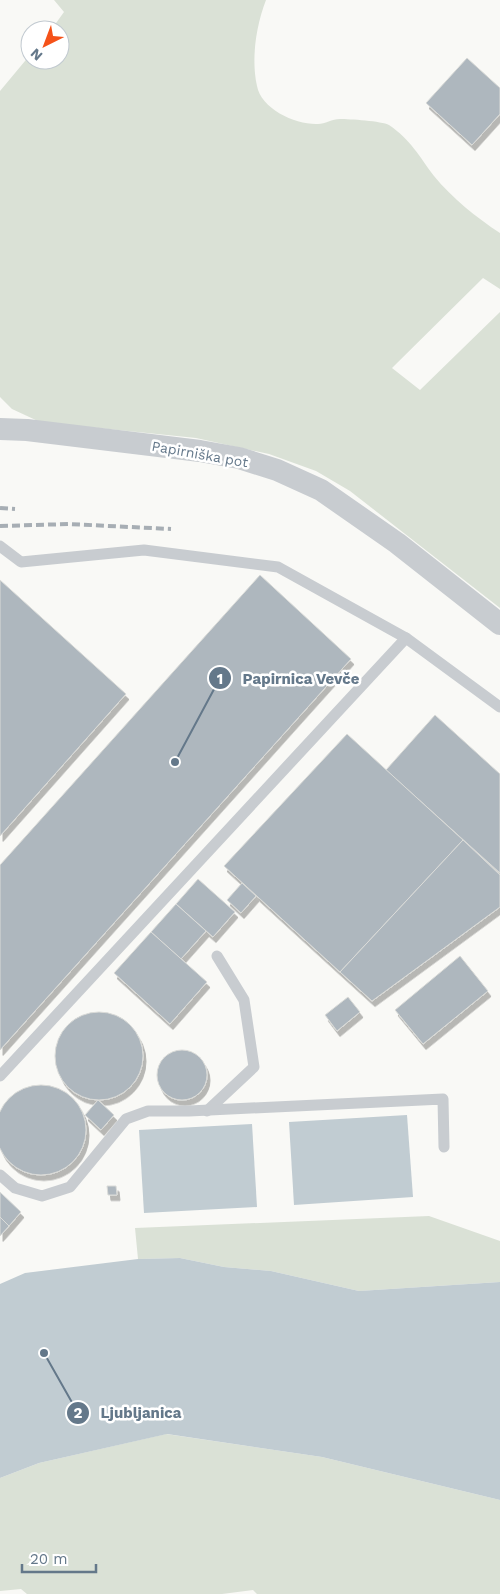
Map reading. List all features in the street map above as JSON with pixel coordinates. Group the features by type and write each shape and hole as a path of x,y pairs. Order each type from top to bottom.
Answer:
{"street":[{"name":"Papirniška pot","path":"0,429 27,430 200,451 239,458 277,470 321,490 397,543 500,624"}],"lane":[{"path":"0,546 21,562 144,550 278,567 406,638 500,707"},
{"path":"0,1076 406,638"},
{"path":"207,1110 254,1067 244,1000 217,956"},
{"path":"0,1175 15,1188 42,1196 70,1187 126,1118 148,1111 443,1099 444,1146"}],"shaded area":[{"path":"54,0 266,0 257,32 254,65 257,86 265,102 281,114 309,124 321,124 340,119 373,121 389,125 409,142 434,176 457,200 500,233 500,289 483,278 392,368 420,390 500,312 500,608 350,491 316,471 269,454 196,438 40,422 12,409 0,397 0,91 20,67 20,70 70,70 70,20 58,20 64,12"},
{"path":"407,1115 413,1197 294,1205 289,1122"},
{"path":"252,1124 257,1207 144,1213 139,1130"},
{"path":"429,1216 500,1241 500,1282 359,1291 271,1271 224,1267 180,1258 138,1259 135,1228"},
{"path":"180,1258 224,1267 271,1271 359,1291 500,1282 500,1500 322,1457 167,1434 39,1463 0,1478 0,1284 25,1273 138,1259"},
{"path":"166,1434 322,1457 500,1500 500,1594 257,1594 253,1590 222,1594 27,1594 21,1589 0,1591 0,1478 39,1463"}],"building":[{"path":"467,58 500,88 500,114 472,145 426,103"},
{"path":"260,575 351,659 0,1050 0,865"},
{"path":"0,580 126,694 0,836"},
{"path":"435,715 500,774 500,873 386,770"},
{"path":"347,734 463,840 340,972 224,866"},
{"path":"463,840 500,875 500,907 372,1001 340,972"},
{"path":"198,879 235,912 213,937 176,904"},
{"path":"242,883 256,896 241,913 227,900"},
{"path":"176,904 206,931 181,959 151,932"},
{"path":"151,932 207,982 170,1024 114,973"},
{"path":"460,956 488,991 423,1044 395,1010"},
{"path":"348,997 360,1012 337,1031 325,1015"},
{"path":"99,1012 116,1015 130,1025 140,1039 143,1056 140,1073 130,1087 116,1097 99,1100 82,1097 68,1087 58,1073 55,1056 58,1039 68,1025 82,1015"},
{"path":"177,1050 187,1050 200,1057 207,1070 207,1080 200,1093 187,1100 177,1100 168,1096 161,1089 157,1080 157,1070 161,1061 168,1054"},
{"path":"41,1085 58,1089 73,1098 82,1113 86,1130 82,1147 73,1162 58,1171 41,1175 24,1171 9,1162 0,1147 -4,1130 0,1113 9,1098 24,1089"},
{"path":"98,1100 114,1115 101,1130 85,1115"},
{"path":"107,1186 116,1186 117,1195 108,1195"},
{"path":"0,1192 21,1212 9,1226 0,1217"},
{"path":"0,1217 9,1226 0,1236"}],"railway":[{"path":"0,508 15,509"},
{"path":"0,526 69,524 171,529"}],"place":[{"name":"Papirnica Vevče","path":"175,762"},
{"name":"Ljubljanica","path":"44,1353"}]}
